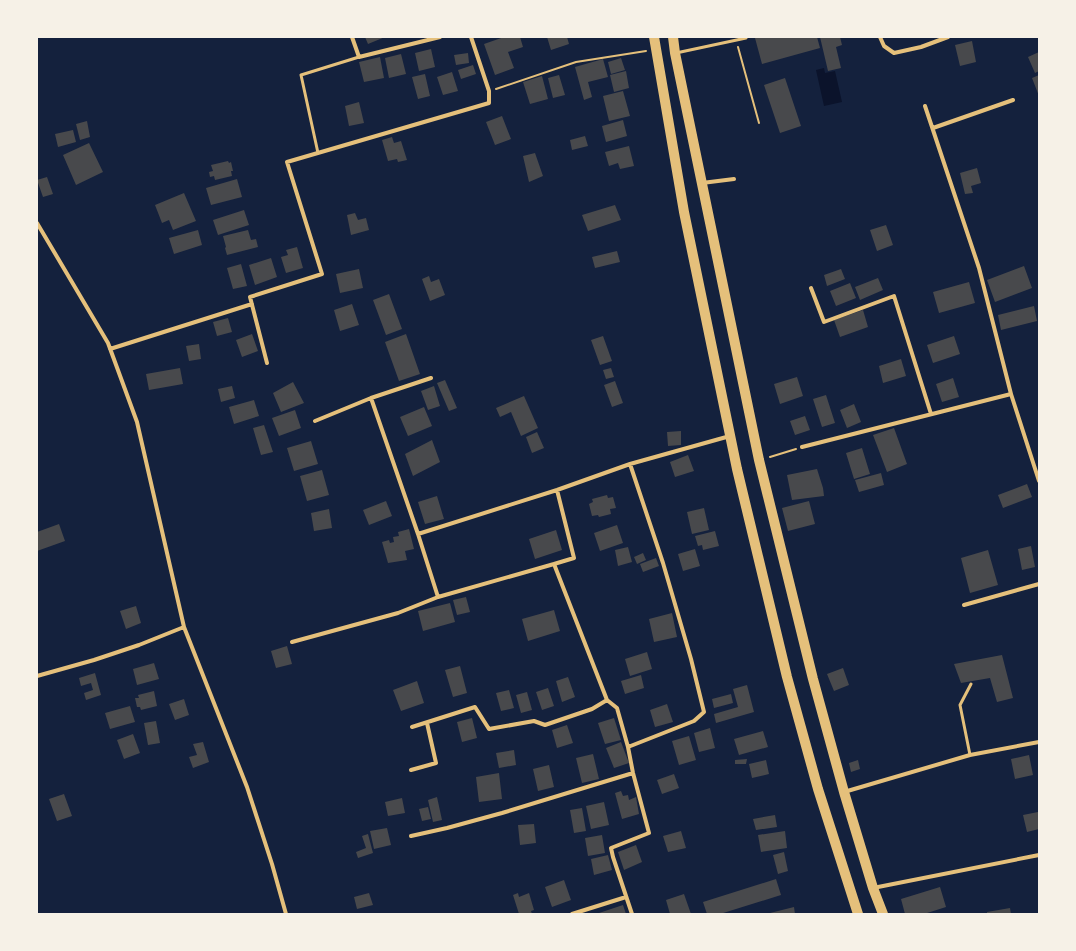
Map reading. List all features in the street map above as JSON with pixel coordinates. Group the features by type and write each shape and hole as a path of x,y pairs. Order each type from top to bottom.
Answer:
{"highway":[{"path":"654,37 684,212 739,477 787,677 818,789 858,914"},
{"path":"673,37 675,53 759,460 813,679 844,792 873,888 883,914"}],"street":[{"path":"352,37 359,56 440,37"},
{"path":"268,363 250,297 322,274 287,162 489,103 489,91 471,37"},
{"path":"880,37 884,46 894,53 921,47 948,37"},
{"path":"932,128 1013,100"},
{"path":"925,106 979,268 1011,394 1039,481"},
{"path":"702,183 734,179"},
{"path":"37,224 104,336 137,422 184,627 247,787 272,864 286,914"},
{"path":"811,288 824,322 894,296 931,414"},
{"path":"110,349 252,304"},
{"path":"315,421 371,398 432,378"},
{"path":"802,447 1011,394"},
{"path":"371,398 438,597"},
{"path":"418,534 557,490 630,464 731,436"},
{"path":"628,747 694,721 704,712 691,659 663,563 630,464"},
{"path":"292,642 398,614 438,597 574,558 557,490"},
{"path":"554,564 607,700 616,708 628,747 633,773 649,833 612,848 613,857 632,914"},
{"path":"964,605 1039,584"},
{"path":"37,676 94,660 139,645 184,627"},
{"path":"412,727 475,707 489,729 534,721 544,725 592,709 607,700"},
{"path":"411,770 436,763 427,723"},
{"path":"844,792 970,755 1039,742"},
{"path":"412,836 502,813 633,773"},
{"path":"873,888 1039,855"},
{"path":"572,914 626,897"}],"lane":[{"path":"675,53 746,38"},
{"path":"318,152 301,75 359,56"},
{"path":"970,755 960,705 971,684"}],"path":[{"path":"736,40 759,123"},
{"path":"489,91 576,62 655,49"},
{"path":"759,460 802,447"}],"water":[{"path":"824,68 825,73 835,71 842,102 824,106 816,70"}],"building":[{"path":"365,37 385,37 368,44"},
{"path":"504,37 520,37 523,47 508,52 514,68 495,75 484,44"},
{"path":"547,37 567,37 569,44 551,50"},
{"path":"817,37 820,48 762,64 755,38"},
{"path":"820,37 840,37 842,45 836,47 841,68 828,71"},
{"path":"972,41 976,62 960,66 955,45"},
{"path":"431,49 435,67 419,71 415,53"},
{"path":"1039,52 1039,71 1035,73 1028,57"},
{"path":"468,53 469,63 456,65 454,55"},
{"path":"401,54 406,74 389,78 385,58"},
{"path":"380,57 384,78 364,82 359,62"},
{"path":"621,58 625,70 611,74 608,62"},
{"path":"603,59 608,77 588,82 592,97 584,100 575,67"},
{"path":"473,65 476,74 461,79 458,70"},
{"path":"626,71 629,88 614,92 610,75"},
{"path":"452,72 458,91 443,95 437,77"},
{"path":"425,74 430,96 418,99 412,77"},
{"path":"559,75 565,95 553,98 548,78"},
{"path":"1039,75 1039,96 1032,78"},
{"path":"542,76 548,99 530,104 523,82"},
{"path":"785,78 801,126 780,133 764,85"},
{"path":"623,91 630,116 609,121 603,96"},
{"path":"359,102 364,123 349,126 345,106"},
{"path":"502,116 511,139 495,145 486,122"},
{"path":"623,120 627,136 606,142 602,126"},
{"path":"87,121 90,137 80,140 76,124"},
{"path":"73,130 76,142 58,147 55,134"},
{"path":"585,136 588,146 572,150 570,140"},
{"path":"392,137 394,143 401,141 407,160 398,162 397,159 388,161 382,140"},
{"path":"89,143 103,172 76,185 63,155"},
{"path":"629,146 634,166 620,169 618,163 609,166 605,152"},
{"path":"535,153 543,176 529,182 523,156"},
{"path":"228,161 229,163 231,162 233,171 231,171 232,176 215,180 214,176 210,177 209,172 213,171 211,165"},
{"path":"977,168 981,183 971,186 973,193 965,194 960,173"},
{"path":"47,177 53,194 43,197 37,180"},
{"path":"237,179 242,197 211,205 206,188"},
{"path":"184,193 196,221 173,230 169,220 162,223 155,205"},
{"path":"615,205 621,220 588,231 582,215"},
{"path":"244,210 249,225 218,235 213,220"},
{"path":"355,213 358,220 366,218 369,230 351,235 347,215"},
{"path":"886,225 893,245 877,251 870,230"},
{"path":"198,230 202,245 174,254 169,238"},
{"path":"248,230 251,240 256,239 258,247 227,255 223,236"},
{"path":"297,247 303,268 286,273 281,257 288,255 286,250"},
{"path":"617,251 620,262 595,268 592,257"},
{"path":"271,258 277,277 255,285 249,265"},
{"path":"241,264 247,286 233,289 227,268"},
{"path":"1024,266 1032,288 995,302 987,280"},
{"path":"359,269 363,288 340,293 336,274"},
{"path":"841,269 845,279 827,286 824,275"},
{"path":"429,276 431,282 439,279 445,295 430,301 422,279"},
{"path":"878,278 883,290 860,300 855,287"},
{"path":"969,282 975,303 939,313 933,292"},
{"path":"850,283 856,298 836,306 830,291"},
{"path":"389,294 402,329 386,335 373,300"},
{"path":"352,304 359,325 340,331 334,310"},
{"path":"1034,306 1037,321 1001,330 998,315"},
{"path":"863,310 868,327 840,337 834,320"},
{"path":"228,318 232,332 217,336 213,322"},
{"path":"252,334 258,351 242,357 236,340"},
{"path":"406,334 420,374 399,381 385,342"},
{"path":"603,336 612,361 600,365 591,340"},
{"path":"954,336 960,354 933,363 927,345"},
{"path":"199,344 201,359 189,361 186,346"},
{"path":"901,359 906,376 883,383 879,366"},
{"path":"180,368 183,384 149,390 146,374"},
{"path":"611,368 614,377 606,379 603,370"},
{"path":"797,377 803,396 780,404 774,384"},
{"path":"953,378 959,397 942,402 936,384"},
{"path":"445,380 457,408 449,411 437,383"},
{"path":"615,381 623,403 612,407 604,385"},
{"path":"293,382 304,403 281,412 273,393"},
{"path":"232,386 235,398 221,402 218,389"},
{"path":"434,386 440,406 428,410 421,391"},
{"path":"826,395 835,423 822,427 813,399"},
{"path":"524,396 538,428 521,436 511,412 500,417 496,408"},
{"path":"254,400 259,416 234,424 229,407"},
{"path":"854,404 861,422 847,428 840,410"},
{"path":"424,407 432,426 408,436 400,417"},
{"path":"295,410 301,428 279,436 272,418"},
{"path":"805,416 810,430 795,435 790,421"},
{"path":"264,425 273,452 261,455 253,428"},
{"path":"894,428 907,464 887,472 873,435"},
{"path":"681,431 681,445 668,446 667,432"},
{"path":"537,432 544,448 532,453 526,437"},
{"path":"432,440 440,462 413,476 405,454"},
{"path":"311,441 318,464 294,471 287,448"},
{"path":"862,448 870,474 854,479 846,453"},
{"path":"688,455 694,471 675,477 670,462"},
{"path":"817,469 824,496 792,500 787,475"},
{"path":"322,470 329,495 307,501 300,476"},
{"path":"881,473 884,485 859,492 855,480"},
{"path":"1027,484 1032,497 1003,508 998,495"},
{"path":"607,495 608,498 613,497 616,508 610,509 611,514 599,517 598,515 592,516 589,504 593,502 592,499"},
{"path":"437,496 444,519 425,524 418,502"},
{"path":"386,501 392,516 369,525 363,510"},
{"path":"809,501 815,524 788,531 782,508"},
{"path":"704,508 709,530 692,534 687,512"},
{"path":"329,509 332,528 314,531 311,513"},
{"path":"59,524 65,541 37,551 37,532"},
{"path":"617,525 623,543 600,551 594,533"},
{"path":"409,529 414,549 405,551 407,560 388,563 382,542 389,540 390,543 394,542 393,537 399,536 398,532"},
{"path":"556,530 562,550 535,559 529,539"},
{"path":"715,531 719,546 703,550 702,545 698,546 695,536"},
{"path":"1031,546 1035,567 1022,570 1018,549"},
{"path":"628,547 632,562 618,566 615,550"},
{"path":"695,549 700,566 683,571 678,554"},
{"path":"988,550 998,585 970,593 961,558"},
{"path":"643,553 646,560 637,564 634,557"},
{"path":"656,558 659,566 643,572 640,564"},
{"path":"466,597 470,612 457,615 453,600"},
{"path":"450,603 455,622 423,631 418,611"},
{"path":"136,606 141,623 126,629 120,611"},
{"path":"554,610 560,631 528,641 522,619"},
{"path":"672,613 677,637 654,642 649,619"},
{"path":"287,646 292,664 276,668 271,651"},
{"path":"647,652 652,669 630,676 625,659"},
{"path":"1002,655 1013,698 997,702 990,678 961,683 954,664"},
{"path":"154,663 159,679 137,685 133,669"},
{"path":"460,666 467,693 453,697 445,670"},
{"path":"843,668 849,685 834,691 827,674"},
{"path":"95,673 101,695 86,700 84,693 93,690 91,683 81,686 79,678"},
{"path":"641,675 644,688 625,694 621,681"},
{"path":"568,677 575,697 562,702 556,681"},
{"path":"417,681 424,703 401,711 393,690"},
{"path":"747,685 754,712 716,723 714,714 738,707 733,689"},
{"path":"548,688 554,706 542,710 536,692"},
{"path":"509,690 514,708 501,711 496,693"},
{"path":"154,691 157,706 141,710 140,707 137,707 135,698 139,698 138,695"},
{"path":"527,692 532,710 521,713 516,695"},
{"path":"731,694 733,703 714,708 712,699"},
{"path":"184,699 189,715 175,720 169,704"},
{"path":"667,704 673,722 655,727 650,710"},
{"path":"130,706 135,722 110,729 105,713"},
{"path":"472,718 477,738 462,742 457,722"},
{"path":"614,718 621,740 605,744 598,723"},
{"path":"156,721 160,743 148,745 144,723"},
{"path":"567,725 573,743 557,748 552,730"},
{"path":"710,728 715,748 699,752 694,733"},
{"path":"763,731 768,747 739,755 734,739"},
{"path":"133,734 140,753 124,759 117,740"},
{"path":"689,736 696,760 679,765 672,741"},
{"path":"203,742 209,762 193,768 189,757 197,755 193,744"},
{"path":"621,742 629,763 614,768 606,748"},
{"path":"514,750 516,765 499,768 496,753"},
{"path":"593,754 599,779 582,783 576,758"},
{"path":"1029,755 1033,775 1015,779 1011,759"},
{"path":"747,759 746,764 735,764 735,760"},
{"path":"766,760 769,774 752,778 749,764"},
{"path":"858,760 860,769 851,772 849,763"},
{"path":"549,765 554,787 538,791 533,769"},
{"path":"499,773 502,799 479,802 476,777"},
{"path":"674,774 679,788 662,794 657,780"},
{"path":"621,791 623,796 628,795 629,800 636,797 639,814 622,819 615,793"},
{"path":"64,794 72,816 57,821 49,799"},
{"path":"437,797 442,820 433,822 428,800"},
{"path":"402,798 405,813 388,816 385,802"},
{"path":"604,802 609,825 591,829 586,806"},
{"path":"428,807 431,819 422,821 419,809"},
{"path":"582,808 586,831 574,833 570,810"},
{"path":"1038,812 1039,829 1027,832 1023,815"},
{"path":"775,815 777,827 756,830 753,819"},
{"path":"534,824 536,843 520,845 518,825"},
{"path":"387,828 391,845 374,849 370,831"},
{"path":"681,831 686,848 668,852 663,836"},
{"path":"785,831 787,848 761,852 758,835"},
{"path":"368,834 373,853 358,858 356,852 366,848 362,836"},
{"path":"602,835 605,853 588,856 585,838"},
{"path":"636,845 642,862 624,870 618,852"},
{"path":"784,852 788,871 778,874 773,855"},
{"path":"608,855 612,870 594,875 591,859"},
{"path":"776,879 781,895 720,914 707,914 703,902"},
{"path":"564,880 571,900 552,907 545,887"},
{"path":"940,887 946,907 924,914 905,914 901,899"},
{"path":"369,893 373,905 357,909 354,897"},
{"path":"518,893 519,897 529,893 534,910 531,911 532,914 519,914 513,895"},
{"path":"684,894 691,914 670,914 666,900"},
{"path":"623,905 626,914 596,914"},
{"path":"794,907 795,914 770,914 770,913"},
{"path":"1010,908 1011,914 987,914 987,912"}]}
